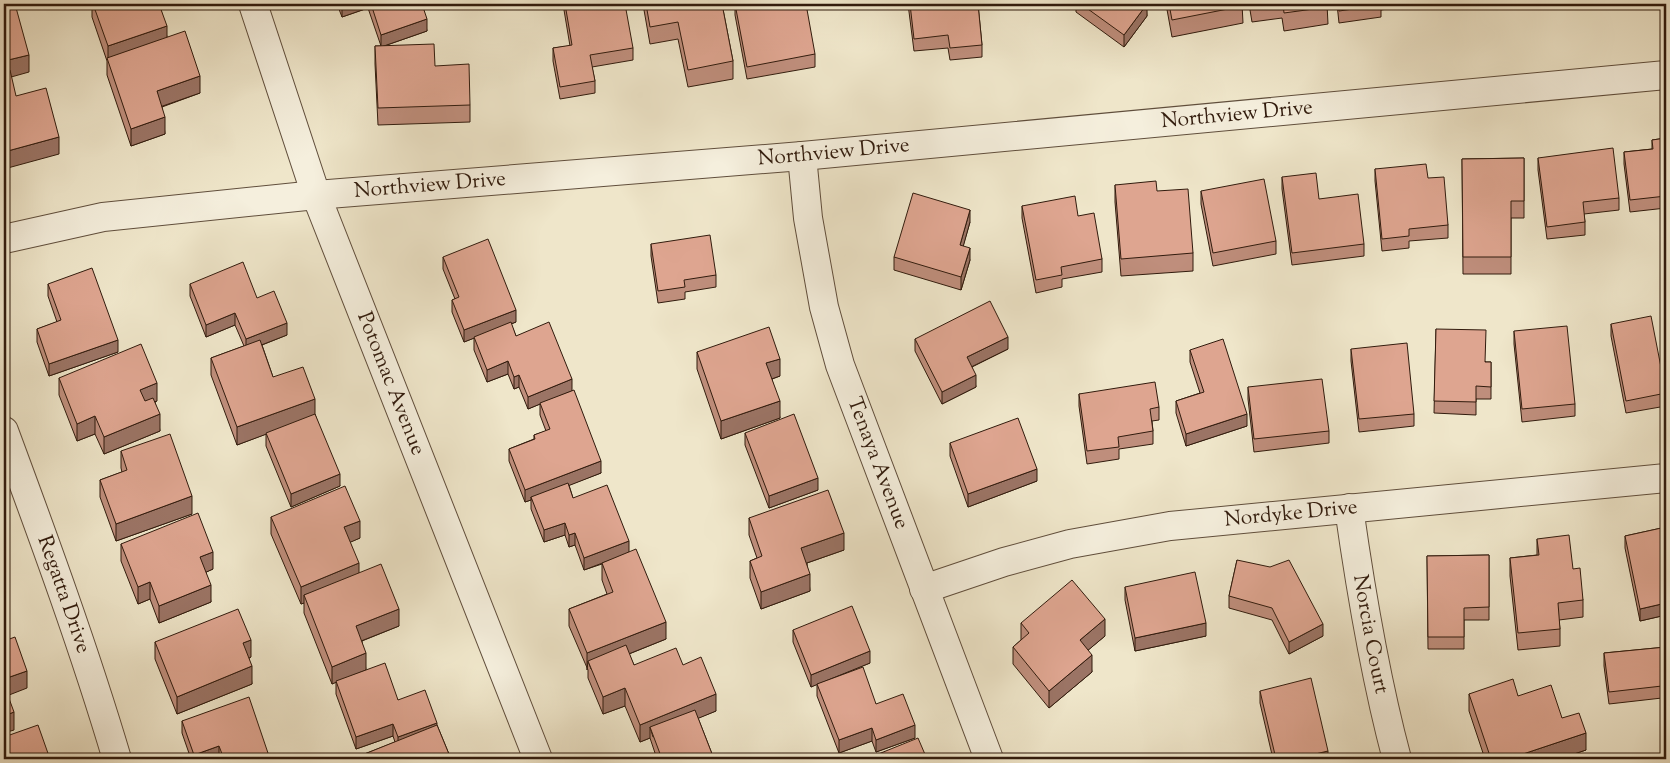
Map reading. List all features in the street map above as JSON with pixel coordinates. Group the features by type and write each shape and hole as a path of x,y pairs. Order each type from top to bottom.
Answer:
{"street":[{"name":"Potomac Avenue","path":"253,4 316,195 538,759"},
{"name":"Northview Drive","path":"4,239 103,217 316,195 802,156 1666,75"},
{"name":"Tenaya Avenue","path":"802,156 810,228 824,307 838,356 989,759"},
{"name":"Regatta Drive","path":"4,430 68,604 117,759"},
{"name":"Nordyke Drive","path":"924,589 1004,562 1079,542 1170,526 1666,478"},
{"name":"Norcia Court","path":"1349,508 1362,602 1397,759"}],"building":[{"path":"4,4 15,4 29,55 4,61"},
{"path":"93,4 159,4 167,26 108,46"},
{"path":"371,4 422,4 427,19 381,35"},
{"path":"565,4 625,4 633,48 590,55 595,81 560,87 553,48 572,45"},
{"path":"646,4 722,4 733,61 688,70 678,22 650,27"},
{"path":"735,4 806,4 815,54 747,67"},
{"path":"910,4 978,4 982,45 950,48 948,35 914,39"},
{"path":"1081,4 1147,4 1124,35"},
{"path":"1169,4 1242,4 1243,6 1172,20"},
{"path":"1283,4 1327,4 1328,7 1284,13"},
{"path":"1338,4 1380,4 1381,5 1339,11"},
{"path":"185,31 200,76 157,91 165,117 131,129 107,58"},
{"path":"434,44 435,66 469,64 470,105 378,108 375,46"},
{"path":"10,70 16,96 46,88 59,137 4,152 4,72"},
{"path":"1666,138 1666,196 1630,200 1624,152 1653,149 1652,140"},
{"path":"1613,148 1619,198 1583,202 1585,222 1547,227 1538,158"},
{"path":"1524,158 1524,201 1511,201 1511,257 1463,257 1462,159"},
{"path":"1426,164 1428,178 1444,177 1448,225 1409,229 1409,236 1382,239 1375,169"},
{"path":"1316,173 1319,199 1358,194 1364,244 1292,253 1282,177"},
{"path":"1264,179 1276,241 1213,253 1201,191"},
{"path":"1156,181 1157,191 1188,189 1193,253 1121,259 1115,185"},
{"path":"913,193 970,210 960,245 970,248 961,277 894,257"},
{"path":"1075,196 1078,216 1094,213 1102,259 1061,267 1062,275 1036,280 1022,206"},
{"path":"710,235 716,275 684,280 685,287 658,291 651,244"},
{"path":"488,239 516,310 464,330 452,300 459,297 443,257"},
{"path":"243,262 257,298 274,291 287,323 246,339 235,313 206,325 190,284"},
{"path":"92,268 118,340 49,364 37,329 61,320 48,284"},
{"path":"990,301 1008,337 967,357 976,375 942,392 915,339"},
{"path":"1651,316 1666,393 1626,401 1611,324"},
{"path":"511,322 516,336 549,322 572,379 528,397 519,375 514,377 508,361 487,370 474,337"},
{"path":"1567,326 1575,404 1522,409 1514,331"},
{"path":"769,327 780,359 766,363 780,401 721,421 697,352"},
{"path":"1436,329 1486,330 1485,362 1491,362 1491,387 1476,386 1476,402 1434,401"},
{"path":"1223,339 1247,414 1186,434 1176,401 1204,392 1190,350"},
{"path":"260,340 273,377 303,367 315,399 237,427 211,358"},
{"path":"1407,343 1414,414 1359,419 1351,349"},
{"path":"141,344 157,383 140,390 145,401 153,398 160,414 104,437 95,416 77,424 59,378"},
{"path":"1322,379 1329,431 1254,439 1248,387"},
{"path":"1155,382 1159,407 1150,409 1153,431 1118,437 1119,447 1087,451 1079,394"},
{"path":"574,390 601,461 525,490 509,449 535,439 534,435 550,429 540,403"},
{"path":"315,414 340,474 291,494 266,433"},
{"path":"794,414 818,478 769,496 745,433"},
{"path":"1018,418 1037,469 968,494 950,443"},
{"path":"170,434 192,496 116,524 100,480 127,470 121,451"},
{"path":"568,483 573,498 607,485 629,541 584,558 575,533 569,535 565,523 544,530 531,497"},
{"path":"345,486 360,521 344,527 359,563 301,587 271,517"},
{"path":"828,490 844,533 801,548 810,574 761,592 750,561 762,556 749,518"},
{"path":"198,513 213,552 200,557 211,585 159,606 150,582 138,587 121,544"},
{"path":"1666,527 1666,603 1640,609 1625,536"},
{"path":"1569,535 1573,569 1580,568 1583,600 1558,603 1560,629 1518,633 1510,558 1539,555 1537,539"},
{"path":"636,549 666,622 587,653 569,609 613,592 602,563"},
{"path":"1489,555 1489,607 1464,608 1464,637 1428,637 1427,556"},
{"path":"1237,560 1270,567 1289,560 1323,624 1289,642 1272,608 1229,596"},
{"path":"381,564 399,609 356,626 366,653 332,667 304,595"},
{"path":"1195,572 1206,623 1135,638 1125,587"},
{"path":"1072,580 1105,619 1080,640 1092,655 1049,691 1013,647 1029,633 1021,623"},
{"path":"4,603 9,618 4,620"},
{"path":"852,606 870,651 811,675 793,630"},
{"path":"238,609 251,640 243,643 252,666 177,697 155,642"},
{"path":"15,637 27,671 4,679 4,641"},
{"path":"626,645 634,665 676,648 683,665 701,657 716,694 640,725 625,688 603,697 588,661"},
{"path":"1666,647 1666,705 1664,705 1662,686 1609,692 1604,653"},
{"path":"385,663 398,700 425,690 437,723 398,737 393,724 356,737 336,681"},
{"path":"863,667 876,704 903,694 915,725 876,740 872,728 839,740 817,684"},
{"path":"1311,678 1328,751 1294,759 1276,759 1260,691"},
{"path":"1513,679 1518,696 1551,685 1562,718 1579,713 1586,733 1508,759 1491,759 1469,694"},
{"path":"4,685 14,712 4,716"},
{"path":"249,697 270,759 224,759 219,746 194,755 182,721"},
{"path":"695,710 714,759 662,759 650,727"},
{"path":"38,725 50,759 4,759 4,737"},
{"path":"437,725 451,759 364,759 362,755"},
{"path":"918,738 927,759 866,759"}]}
